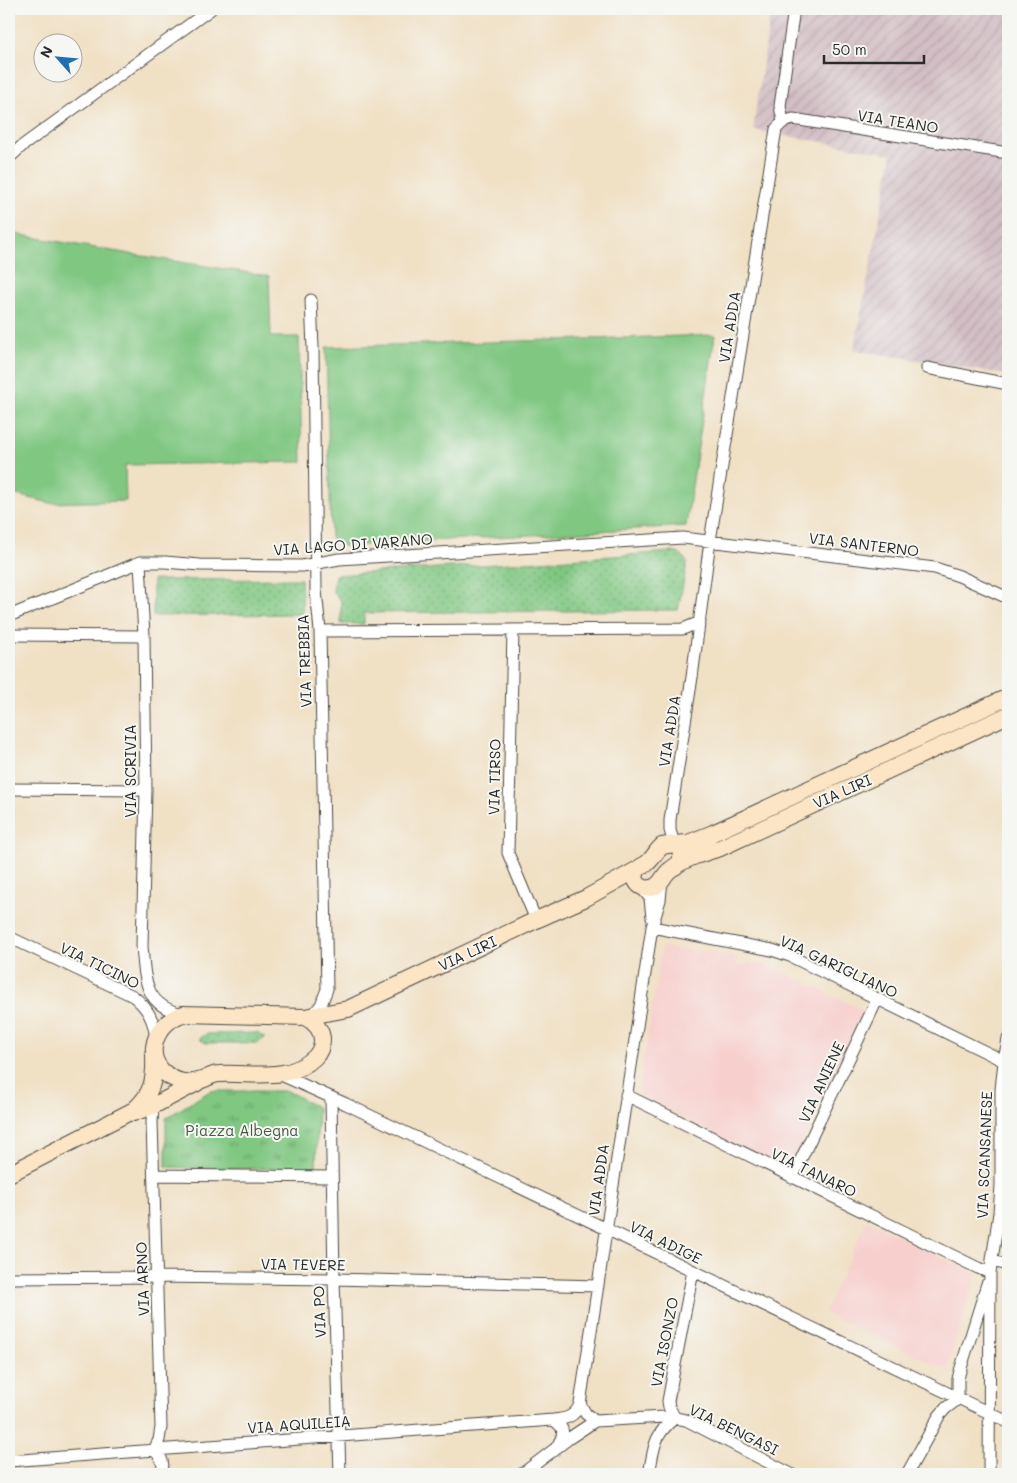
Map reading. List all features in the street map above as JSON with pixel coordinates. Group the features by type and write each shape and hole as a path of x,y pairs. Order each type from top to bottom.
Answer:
{"main road":[{"name":"VIA LIRI","path":"183,1014 308,1017 348,1009 586,898 638,869 650,860 662,846 688,843 713,834 1008,697"},
{"name":"VIA LIRI","path":"586,898 640,886 644,888 654,887 675,867 700,854 720,848 1008,715"},
{"path":"674,844 681,854 680,861 675,867"},
{"path":"638,869 636,876 640,886"},
{"name":"VIA LIRI","path":"200,1081 220,1074 279,1074 295,1070 311,1061 318,1054 331,1025 348,1009"},
{"path":"126,1115 140,1104 150,1090 154,1078 156,1039 166,1024 183,1014"},
{"path":"308,1017 320,1030 322,1044"},
{"path":"154,1056 162,1070 175,1080 183,1082 200,1081"},
{"path":"9,1174 126,1115 153,1106 200,1081"}],"street":[{"path":"9,158 22,146 210,9"},
{"path":"783,122 780,106 794,9"},
{"name":"VIA TEANO","path":"783,122 792,119 1008,153"},
{"name":"VIA ADDA","path":"674,844 670,830 670,820 700,622 710,541 775,134 779,125 783,122"},
{"path":"9,151 22,146"},
{"name":"VIA TREBBIA","path":"308,1017 321,1005 327,989 320,631 316,590 311,300"},
{"path":"927,368 1008,384"},
{"name":"VIA LAGO DI VARANO","path":"9,616 140,562 200,565 302,566 339,559 683,538 710,541"},
{"name":"VIA SANTERNO","path":"710,541 935,568 959,576 1008,598"},
{"name":"VIA SCRIVIA","path":"140,562 144,636 146,790 142,946 145,980 150,993 160,1005 183,1014"},
{"path":"320,631 683,628 700,622"},
{"name":"VIA TIRSO","path":"513,630 508,853 536,920"},
{"path":"9,635 144,636"},
{"path":"9,789 146,790"},
{"name":"VIA ADDA","path":"580,1404 652,927 660,900 662,880"},
{"name":"VIA ADDA","path":"640,886 650,898 652,927"},
{"name":"VIA GARIGLIANO","path":"652,927 772,950 790,956 1006,1062"},
{"name":"VIA TICINO","path":"9,937 125,992 140,1002 154,1023 156,1039"},
{"path":"125,992 130,993 140,989 145,980"},
{"name":"VIA ANIENE","path":"792,1178 877,1000"},
{"name":"VIA SCANSANESE","path":"958,1398 958,1379 990,1273 998,1221 1001,1186 1001,1090 1008,1039"},
{"name":"VIA ADIGE","path":"279,1074 1008,1422"},
{"name":"VIA TANARO","path":"626,1095 792,1178 990,1273"},
{"name":"VIA PO","path":"330,1097 340,1474"},
{"name":"VIA ARNO","path":"153,1106 161,1427 159,1440 154,1450"},
{"path":"154,1175 332,1177"},
{"path":"992,1261 1008,1266"},
{"name":"VIA ISONZO","path":"674,1418 668,1401 693,1272"},
{"name":"VIA SCANSANESE","path":"989,1474 990,1273"},
{"name":"VIA TEVERE","path":"9,1278 334,1279 598,1286"},
{"path":"907,1474 939,1416 958,1398"},
{"path":"553,1420 572,1416 576,1413 580,1404"},
{"path":"522,1474 595,1421 586,1414 580,1404"},
{"name":"VIA BENGASI","path":"595,1421 647,1417 674,1418 694,1424 791,1474"},
{"path":"649,1474 656,1438 665,1425 674,1418"},
{"path":"553,1420 563,1427 559,1444 554,1451"},
{"name":"VIA AQUILEIA","path":"9,1461 553,1420"},
{"path":"154,1450 164,1463 161,1474"}],"shaded area":[{"path":"771,9 1008,9 1008,375 854,350 892,154 753,130"},
{"path":"662,947 736,956 736,964 745,966 747,961 776,968 864,1011 789,1172 638,1094"},
{"path":"867,1220 976,1274 947,1370 824,1313"}],"green space":[{"path":"9,233 269,276 271,337 299,337 302,462 125,465 126,501 50,503 9,493"},
{"path":"715,335 686,526 342,546 331,538 326,347"},
{"path":"671,552 681,555 687,563 678,610 364,613 364,624 341,624 341,601 333,592 335,575"},
{"path":"301,579 303,614 153,616 153,580"},
{"path":"257,1033 265,1038 258,1043 206,1043 199,1039 206,1034"},
{"name":"Piazza Albegna","path":"210,1091 288,1091 318,1108 316,1168 227,1169 166,1167 166,1118"}]}
